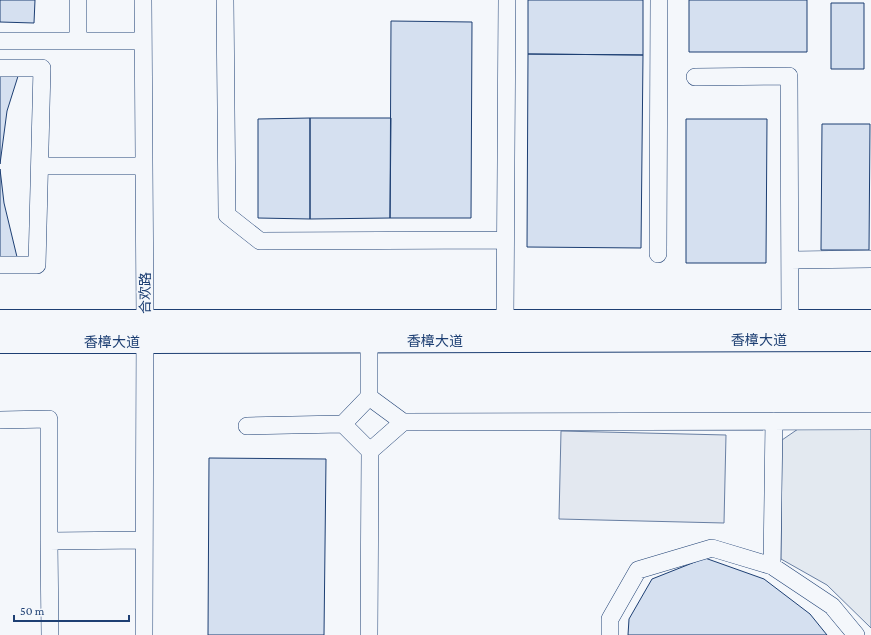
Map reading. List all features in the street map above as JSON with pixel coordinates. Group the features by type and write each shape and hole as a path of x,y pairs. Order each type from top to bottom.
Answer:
{"main road":[{"name":"香樟大道","path":"0,321 871,321"},
{"name":"香樟大道","path":"0,342 871,340"}],"street":[{"path":"78,0 78,41"},
{"name":"合欢路","path":"143,0 145,321 144,635"},
{"path":"225,0 227,216 260,241 505,240"},
{"path":"505,321 507,0"},
{"path":"658,254 659,0"},
{"path":"0,41 143,41"},
{"path":"0,68 42,68 37,265 0,265"},
{"path":"695,77 789,76 790,321"},
{"path":"40,166 144,166"},
{"path":"790,260 871,259"},
{"path":"247,426 343,424 369,397 369,341"},
{"path":"369,397 403,422 871,421"},
{"path":"0,420 49,419 50,635"},
{"path":"772,566 774,421"},
{"path":"370,451 403,422"},
{"path":"343,424 370,451 369,635"},
{"path":"49,541 144,540"},
{"path":"610,635 610,619 638,570 712,548 772,566 832,606 856,635"}],"shaded area":[{"path":"871,428 871,628 827,585 781,559 782,440 798,429"},
{"path":"561,431 726,435 724,523 559,519"}],"building":[{"path":"0,0 35,0 34,23 0,22"},
{"path":"528,0 643,0 643,55 528,54"},
{"path":"689,0 807,0 807,52 689,52"},
{"path":"831,3 864,3 864,69 831,69"},
{"path":"391,21 472,22 471,218 390,218"},
{"path":"528,54 643,55 641,248 527,247"},
{"path":"0,73 19,73 7,111 0,164"},
{"path":"310,118 310,219 258,218 258,119"},
{"path":"310,118 391,118 390,218 310,219"},
{"path":"686,119 767,119 766,263 686,263"},
{"path":"822,124 870,124 869,250 821,250"},
{"path":"0,169 4,203 17,257 0,258"},
{"path":"209,458 326,459 324,635 208,635"},
{"path":"705,558 764,579 810,614 827,635 628,635 629,619 652,579"}]}
